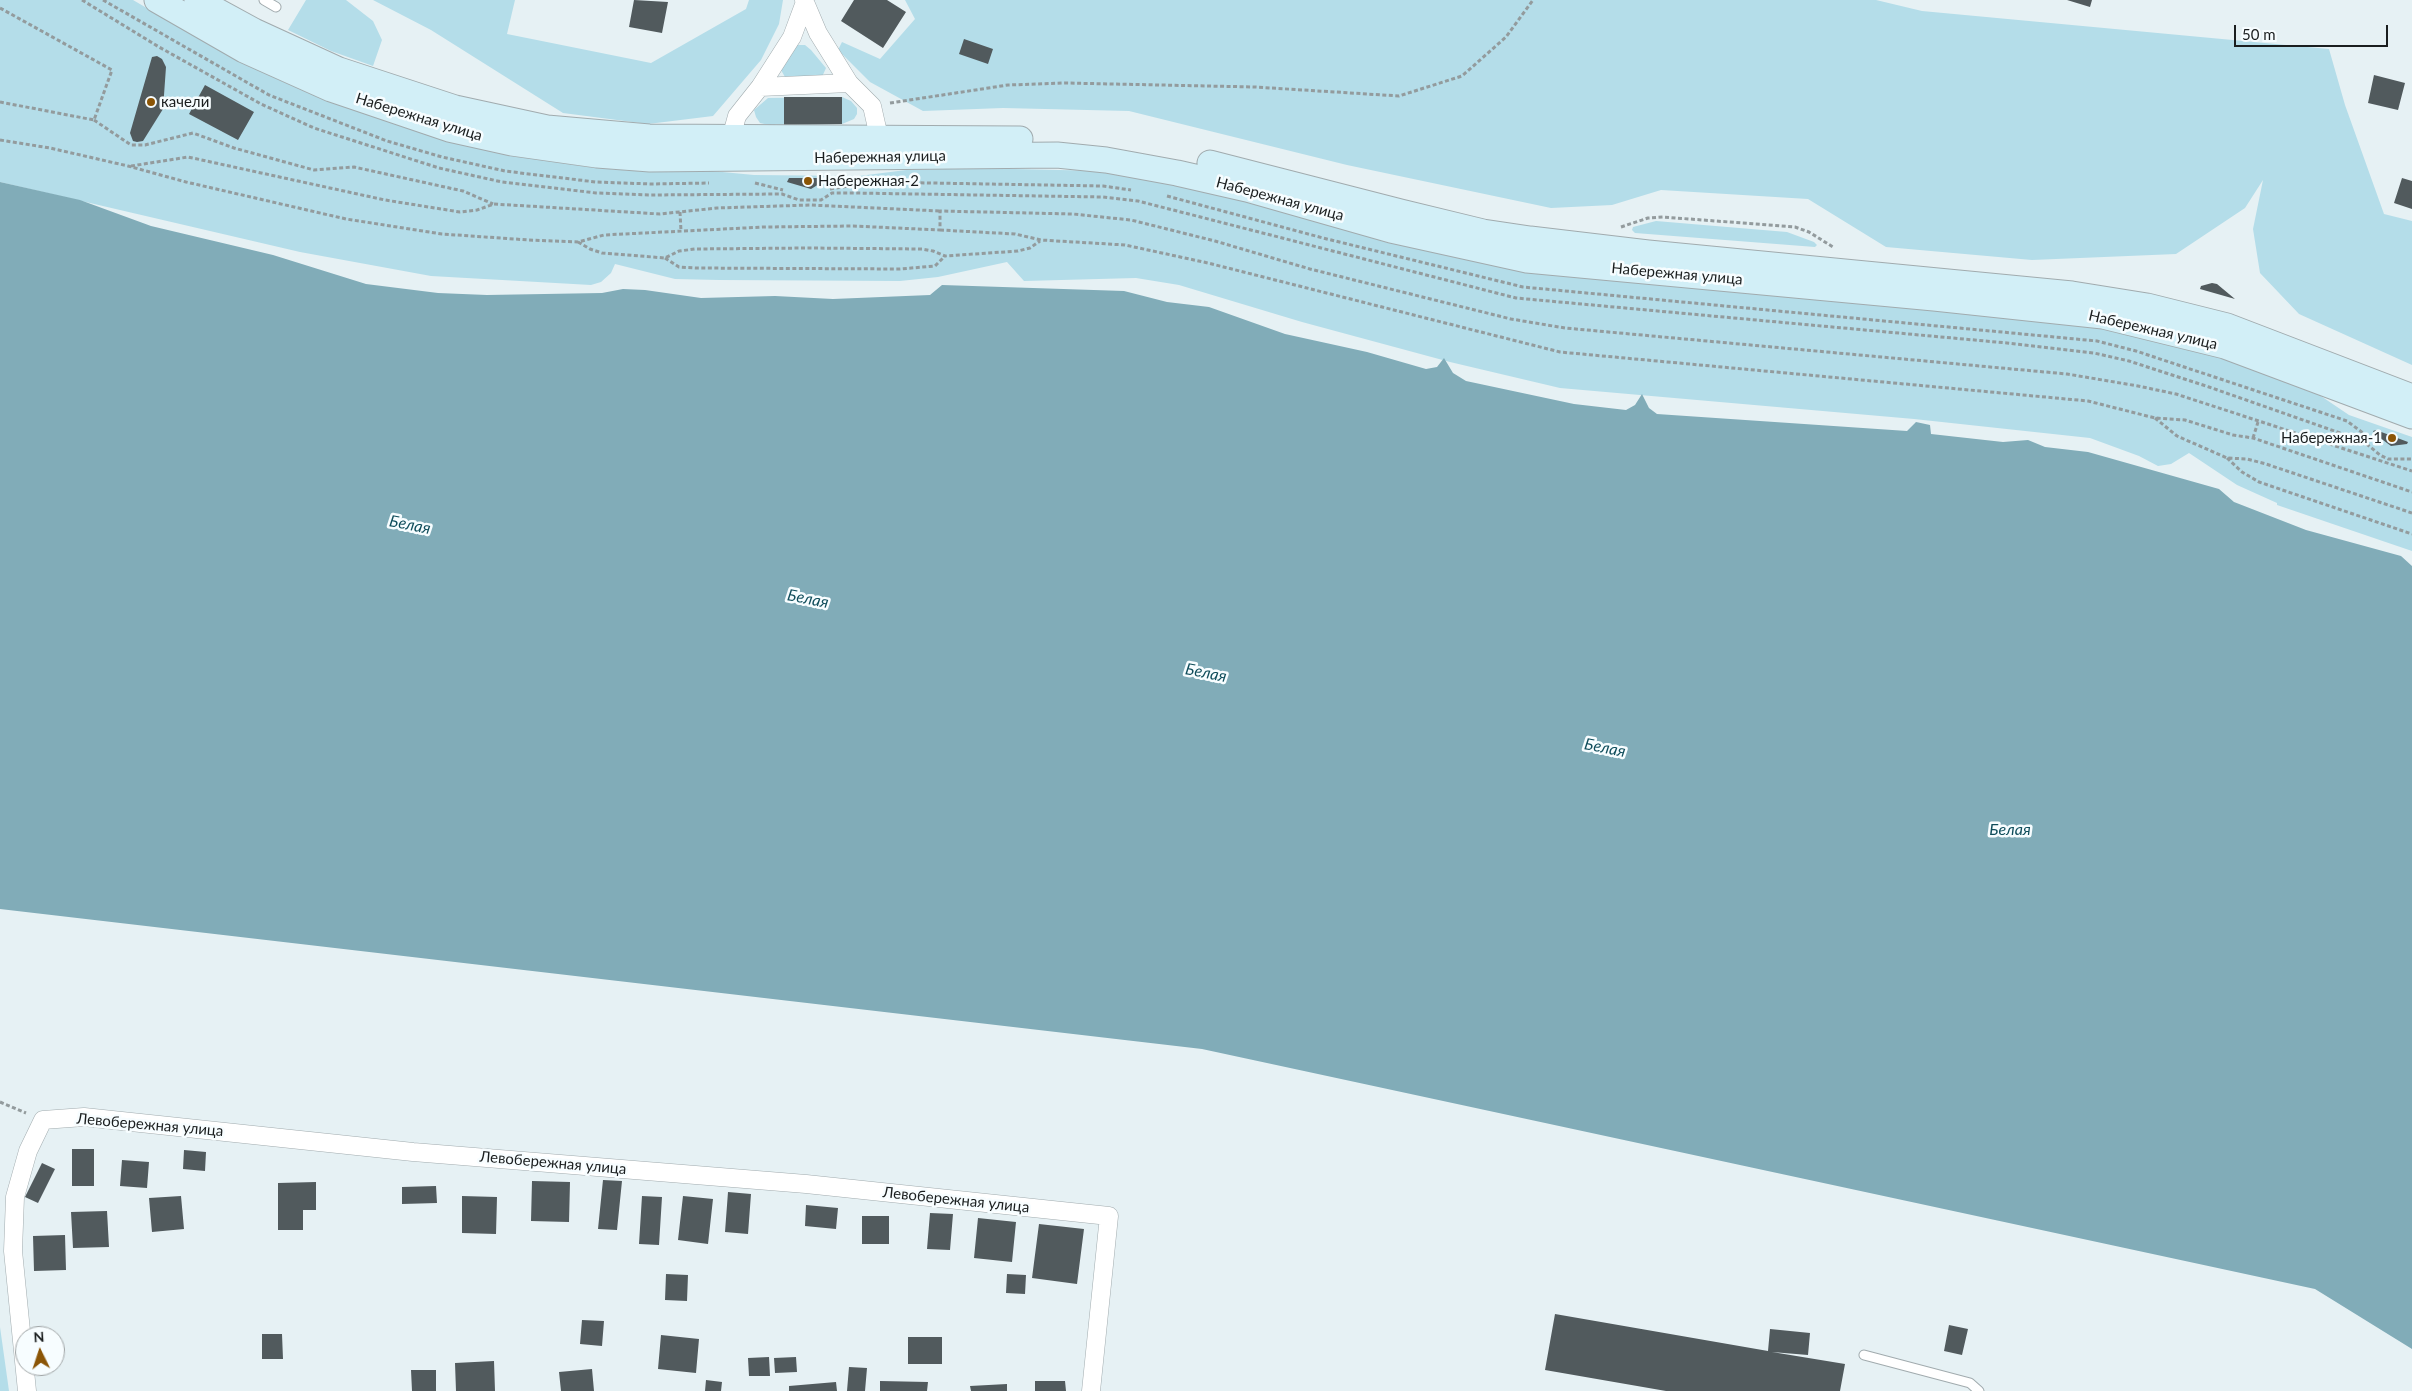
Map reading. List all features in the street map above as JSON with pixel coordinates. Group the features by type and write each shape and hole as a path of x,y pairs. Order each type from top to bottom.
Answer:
{"street":[{"name":"Набережная улица","path":"157,0 249,41 339,70 402,93 464,110 547,128 598,134 650,137 879,137 1057,140 1109,145 1170,154 1250,172 1483,232 1530,240 1648,253 1944,280 2107,299 2148,306 2227,326 2412,397"},
{"name":"Набережная улица","path":"197,0 249,41 331,89 449,129 512,143 597,155 650,158 1057,155 1106,160 1238,187 1391,230 1527,260 1924,297 2103,316 2225,346 2412,416"},
{"path":"805,1 818,32 849,83 872,106 879,137"},
{"path":"731,138 737,116 760,87 792,38 805,1"},
{"path":"760,87 849,83"},
{"name":"Левобережная улица","path":"43,1120 84,1117 413,1152 806,1184 1109,1216 1091,1391"},
{"path":"27,1391 8,1281 13,1251 16,1197 28,1151 43,1120"}],"lane":[{"path":"264,0 276,7"},
{"path":"1864,1355 1970,1383 1979,1391"}],"path":[{"path":"82,0 159,47 262,104 314,128 439,168 535,187 596,193 650,195 782,194 799,200 821,200 832,193 1102,197 1169,208 1319,249 1516,298 2007,343 2094,353 2129,361 2209,387 2364,441 2387,461 2412,459"},
{"path":"872,106 1008,85 1065,83 1255,87 1399,96 1462,76 1506,37 1533,0"},
{"path":"0,8 112,70 94,120"},
{"path":"0,102 94,120 131,145 145,145 193,133 234,148 314,170 354,167 463,191 494,204 660,214 724,208 810,205 854,206 940,211 1074,214 1131,220 1215,241 1310,269 1511,319 1565,328 2067,374 2176,394 2258,422 2387,461 2412,471"},
{"path":"0,140 50,148 346,219 442,234 578,242 604,235 764,227 843,226 1015,234 1041,240 1134,247 1208,263 1560,352 2088,401 2155,418 2185,420 2226,433 2252,438 2412,492"},
{"path":"128,166 188,158 385,200 460,212 477,210 494,204"},
{"path":"810,200 810,205"},
{"path":"940,211 940,230"},
{"path":"680,212 681,231"},
{"path":"1614,231 1629,223 1648,218 1731,221 1795,228 1824,240 1837,250"},
{"path":"665,258 679,251 695,249 808,248 922,249 944,256 1018,251 1030,248 1041,240"},
{"path":"578,242 602,253 665,258 679,267 695,268 900,269 935,266 944,256"},
{"path":"2155,418 2178,436 2227,458 2242,472 2259,482 2412,534"},
{"path":"2252,438 2258,422"},
{"path":"2227,458 2247,459 2266,464 2412,513"},
{"path":"0,1102 43,1120"}],"shaded area":[{"path":"0,0 133,0 212,46 277,79 326,100 448,140 538,159 596,168 650,172 712,171 754,175 859,176 906,170 969,168 1105,171 1933,309 2100,328 2221,357 2306,386 2349,415 2412,437 2412,551 2277,505 2277,503 2237,485 2189,453 2171,464 2158,466 2139,456 2090,438 1914,419 1560,388 1450,362 1302,322 1179,285 1136,278 1024,281 1007,262 938,277 900,281 675,279 615,264 611,273 601,282 591,285 431,276 300,252 0,182"},
{"path":"306,0 346,0 373,21 382,40 373,66 331,51 288,30"},
{"path":"373,0 515,0 507,34 651,63 746,9 749,0 783,0 779,24 761,60 713,116 648,124 563,113 431,30"},
{"path":"905,0 1876,0 1922,11 2329,49 2345,105 2384,214 2412,221 2412,365 2299,314 2260,273 2253,229 2263,180 2245,208 2176,254 2032,260 1886,247 1808,199 1661,190 1612,205 1551,208 1347,165 1129,111 1003,108 923,111 870,82 838,50 842,42 880,59 915,19"},
{"path":"797,45 805,45 826,68 822,77 785,77 781,70"},
{"path":"842,97 851,101 857,108 857,114 854,119 842,124 769,125 760,123 754,110 768,98"},
{"path":"1656,221 1787,232 1814,242 1817,245 1815,247 1635,233 1632,230 1633,227"},
{"path":"0,1327 9,1391 0,1391"}],"water":[{"name":"Белая","path":"0,182 80,200 151,226 273,255 366,284 438,293 487,295 602,293 623,289 645,290 701,298 775,296 833,299 930,295 942,285 1124,291 1167,302 1209,307 1285,334 1367,352 1426,369 1437,367 1444,358 1453,373 1466,381 1574,404 1626,410 1635,405 1642,394 1649,408 1657,414 1907,431 1916,422 1930,425 1931,434 2003,442 2028,440 2045,447 2088,452 2219,489 2234,502 2306,530 2401,556 2412,566 2412,1349 2315,1289 1202,1049 0,909"}],"building":[{"path":"634,0 668,2 662,33 629,27"},
{"path":"854,0 887,0 906,12 883,48 841,21"},
{"path":"2067,0 2092,0 2090,7"},
{"path":"964,39 993,49 988,64 959,54"},
{"name":"качели","path":"157,56 162,59 166,67 163,109 143,141 133,141 130,133 152,57"},
{"path":"2374,75 2405,83 2398,110 2368,103"},
{"path":"205,85 254,112 238,140 189,114"},
{"path":"784,97 842,97 842,124 784,125"},
{"path":"789,178 823,178 824,181 811,189 787,182"},
{"path":"2402,178 2412,181 2412,209 2394,203"},
{"path":"2212,283 2217,284 2235,299 2200,289 2201,286"},
{"path":"2376,430 2408,442 2407,444 2391,446 2375,434 2373,431"},
{"path":"72,1149 94,1149 94,1186 72,1186"},
{"path":"184,1150 206,1152 205,1171 183,1169"},
{"path":"122,1160 149,1162 147,1188 120,1186"},
{"path":"42,1163 55,1169 38,1203 25,1197"},
{"path":"603,1180 622,1181 617,1230 598,1229"},
{"path":"532,1181 570,1182 569,1222 531,1221"},
{"path":"316,1182 316,1210 303,1210 303,1230 278,1230 278,1183"},
{"path":"436,1186 437,1203 402,1204 402,1187"},
{"path":"728,1192 751,1194 748,1234 725,1232"},
{"path":"181,1196 184,1229 152,1232 149,1198"},
{"path":"462,1196 497,1197 496,1234 462,1233"},
{"path":"642,1196 662,1197 659,1245 639,1244"},
{"path":"683,1196 713,1199 708,1244 678,1240"},
{"path":"806,1205 838,1208 836,1229 805,1226"},
{"path":"107,1211 109,1247 73,1248 71,1212"},
{"path":"930,1213 953,1214 950,1250 927,1249"},
{"path":"862,1216 889,1216 889,1244 862,1244"},
{"path":"978,1218 1016,1222 1012,1262 974,1258"},
{"path":"1039,1224 1084,1229 1077,1284 1032,1278"},
{"path":"65,1235 66,1270 34,1271 33,1236"},
{"path":"666,1274 688,1275 687,1301 665,1300"},
{"path":"1007,1274 1026,1275 1025,1294 1006,1293"},
{"path":"1555,1314 1768,1351 1770,1329 1810,1333 1808,1355 1772,1352 1845,1364 1840,1391 1666,1391 1545,1370"},
{"path":"582,1320 604,1321 602,1346 580,1344"},
{"path":"1949,1325 1968,1329 1962,1355 1944,1351"},
{"path":"262,1334 282,1334 283,1359 262,1359"},
{"path":"661,1335 699,1339 696,1373 658,1369"},
{"path":"908,1337 942,1337 942,1364 908,1364"},
{"path":"769,1357 770,1376 749,1376 748,1358"},
{"path":"796,1357 797,1372 775,1373 774,1358"},
{"path":"494,1361 495,1391 456,1391 455,1363"},
{"path":"849,1367 867,1368 865,1391 847,1391"},
{"path":"592,1369 594,1391 561,1391 559,1372"},
{"path":"411,1370 436,1370 436,1391 412,1391"},
{"path":"706,1380 722,1382 721,1391 705,1391"},
{"path":"880,1381 928,1382 927,1391 880,1391"},
{"path":"1035,1381 1065,1381 1066,1391 1035,1391"},
{"path":"836,1382 837,1391 789,1391 789,1386"},
{"path":"1007,1384 1007,1391 971,1391 970,1386"}],"place":[{"name":"качели","path":"151,102"},
{"name":"Набережная-2","path":"808,181"},
{"name":"Набережная-1","path":"2392,438"}]}
